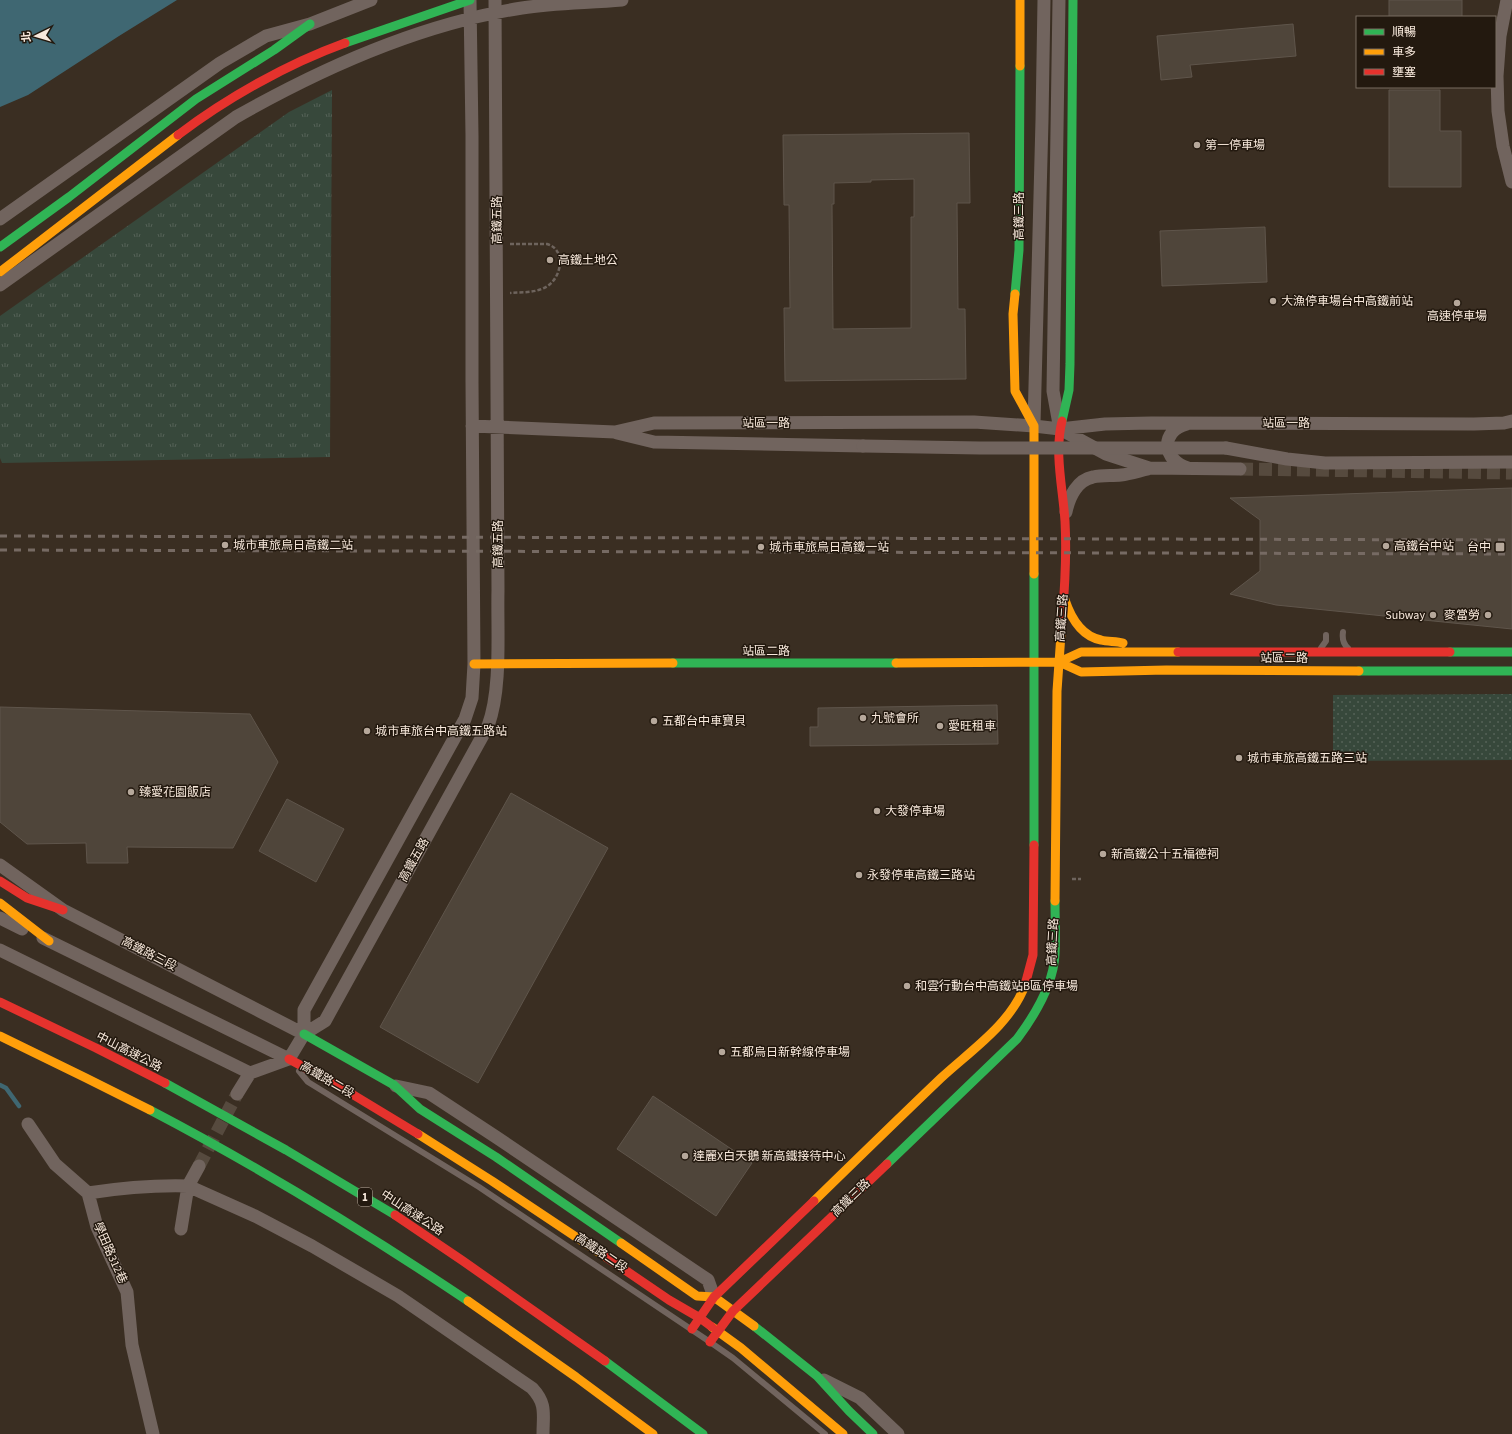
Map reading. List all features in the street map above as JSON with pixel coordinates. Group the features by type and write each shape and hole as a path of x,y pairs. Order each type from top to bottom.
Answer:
{"main road":[{"path":"0,272 205,115 286,68 323,51 471,0"},
{"name":"高鐵三路","path":"692,1329 714,1297 941,1078 989,1036 1012,1010 1022,993 1029,974 1033,955 1034,933 1035,467 1034,426 1015,391 1014,380 1013,314 1019,250 1020,0"},
{"name":"高鐵三路","path":"710,1342 733,1311 1017,1039 1032,1020 1042,1001 1051,977 1054,956 1057,690 1064,596 1065,521 1060,478 1060,429 1069,390 1070,377 1073,0"},
{"path":"0,247 69,197 196,99 274,50 310,24"},
{"path":"1064,596 1069,612 1076,624 1093,637 1162,652"},
{"name":"站區二路","path":"474,664 1059,662 1081,652 1512,652"},
{"name":"站區二路","path":"1059,662 1081,672 1166,670 1512,671"},
{"path":"0,881 27,898 63,910"},
{"path":"0,903 49,941"},
{"name":"中山高速公路","path":"0,1002 65,1033 199,1102 295,1155 379,1205 558,1326 649,1392 703,1434"},
{"name":"高鐵路二段","path":"304,1034 394,1085 420,1109 496,1157 697,1296 714,1297 817,1376 849,1411 873,1434"},
{"path":"0,1036 52,1060 184,1129 280,1182 362,1231 439,1281 541,1352 653,1434"},
{"name":"高鐵路二段","path":"290,1059 349,1092 480,1172 670,1300 700,1318 718,1331 843,1434"}],"street":[{"path":"0,219 220,62 266,36 310,24 371,0"},
{"name":"高鐵五路","path":"304,1034 304,1010 465,719 472,698 474,664 471,0"},
{"path":"0,285 242,113 265,100 362,55 389,44 471,19 496,6 523,8 622,0"},
{"name":"高鐵三路","path":"1034,426 1044,0"},
{"name":"高鐵三路","path":"1058,0 1053,391 1060,429"},
{"path":"1507,0 1500,36 1497,76 1503,146 1512,182"},
{"name":"高鐵五路","path":"290,1059 304,1034 325,1021 488,726 494,710 497,664 498,427 496,6"},
{"name":"站區一路","path":"472,426 615,432 654,423 974,422 1060,429 1105,424 1491,424 1512,421"},
{"path":"1192,423 1180,426 1173,431 1167,446 1169,454 1175,461 1182,466 1194,469"},
{"name":"站區一路","path":"1060,429 1106,454 1149,468 1240,469"},
{"path":"615,432 654,442 980,448 1226,448 1287,459 1325,463 1512,462"},
{"path":"1065,521 1071,496 1076,487 1084,480 1093,477 1120,475 1149,468"},
{"name":"高鐵路三段","path":"0,865 63,910 304,1034"},
{"path":"0,918 290,1059"},
{"path":"0,950 250,1073"},
{"path":"237,1094 250,1073 290,1059"},
{"name":"高鐵路二段","path":"394,1085 429,1093 496,1137 708,1280 714,1297"},
{"path":"28,1124 55,1164 88,1192 151,1186 188,1186 255,1216 312,1246 398,1296 532,1388 540,1397 544,1410 543,1434"},
{"path":"181,1229 188,1186 198,1166"},
{"name":"學田路312巷","path":"88,1192 97,1227 127,1292 132,1345 153,1434"},
{"name":"高鐵路二段","path":"817,1376 860,1398 898,1434"}],"lane":[{"path":"1343,632 1342,638 1347,647 1359,651"},
{"path":"1314,651 1323,646 1326,635"},
{"name":"高鐵路二段","path":"290,1059 308,1082 479,1187 692,1329 733,1358 825,1434"}],"path":[{"path":"510,244 551,245 556,248 559,254 560,262 559,271 546,288 538,291 510,293"},
{"path":"1072,879 1081,879"}],"green space":[{"path":"332,90 330,457 2,463 0,458 0,316 289,112"},
{"path":"1512,694 1512,760 1333,761 1333,695"}],"water":[{"path":"0,0 177,0 28,95 0,107"}],"building":[{"path":"1389,0 1462,0 1462,16 1389,16"},
{"path":"1293,24 1296,56 1190,65 1192,77 1161,80 1157,36"},
{"path":"1389,90 1440,90 1440,131 1461,131 1461,187 1389,187"},
{"path":"969,133 970,203 957,203 958,309 965,309 966,379 785,381 784,308 790,308 789,205 784,205 783,135","holes":["914,179 914,217 911,217 911,328 833,329 832,204 834,204 834,183"]},
{"path":"1265,227 1267,282 1162,286 1160,231"},
{"name":"高鐵台中站","path":"1512,488 1512,629 1276,605 1230,594 1260,571 1260,520 1230,498"},
{"path":"997,705 998,744 810,746 810,727 818,727 818,708"},
{"name":"臻愛花園飯店","path":"0,707 250,714 278,762 233,848 127,847 128,863 87,863 86,843 27,844 0,822"},
{"path":"511,793 608,848 478,1083 380,1027"},
{"path":"287,799 344,829 316,882 259,851"},
{"name":"達麗X白天鵝 新高鐵接待中心","path":"653,1096 752,1163 716,1216 617,1149"}],"waterway":[{"path":"0,1085 6,1088 19,1106"}],"tunnel":[{"path":"1240,469 1512,473"},
{"path":"199,1166 237,1094"}],"railway":[{"path":"0,536 1512,540"},
{"path":"0,550 1512,554"}],"traffic: fast":[{"path":"345,43 470,0"},
{"path":"1062,421 1069,390 1070,364 1073,0"},
{"path":"0,247 69,197 196,99 274,50 310,24"},
{"path":"1015,294 1019,250 1020,66"},
{"path":"1034,574 1034,845"},
{"path":"1450,652 1512,652"},
{"path":"673,663 896,663"},
{"path":"1359,671 1512,671"},
{"path":"887,1164 1017,1039 1030,1020 1047,989 1054,967 1055,901"},
{"path":"304,1034 394,1085 420,1109 496,1157 621,1243"},
{"path":"165,1083 286,1150 395,1215"},
{"path":"150,1110 231,1154 311,1201 468,1301"},
{"path":"754,1326 817,1376 849,1411 873,1434"},
{"path":"605,1361 703,1434"}],"traffic: slow":[{"path":"1020,0 1020,66"},
{"path":"0,272 178,135"},
{"path":"1015,294 1013,314 1015,391 1034,426 1034,574"},
{"path":"1065,600 1074,620 1088,635 1101,640 1123,643"},
{"path":"1055,901 1057,691 1061,634"},
{"path":"896,663 1059,662 1081,652 1178,652"},
{"path":"1059,662 1081,672 1166,670 1359,671"},
{"path":"474,664 673,663"},
{"path":"0,903 49,941"},
{"path":"814,1201 941,1078 989,1036 1010,1012 1019,999 1025,985"},
{"path":"0,1036 150,1110"},
{"path":"418,1134 606,1257"},
{"path":"621,1243 697,1296 714,1297 754,1326"},
{"path":"468,1301 576,1377 653,1434"},
{"path":"712,1327 741,1348 843,1434"}],"traffic: jam":[{"path":"178,135 197,121 258,83 301,61 345,43"},
{"path":"1061,634 1066,549 1059,458 1062,421"},
{"path":"1178,652 1450,652"},
{"path":"1025,985 1033,955 1034,845"},
{"path":"0,881 27,898 63,910"},
{"path":"0,1002 165,1083"},
{"path":"289,1059 337,1085 418,1134"},
{"path":"710,1342 733,1311 887,1164"},
{"path":"692,1329 714,1297 814,1201"},
{"path":"395,1215 605,1361"},
{"path":"606,1257 712,1327"}],"place":[{"name":"第一停車場","path":"1197,145"},
{"name":"高鐵土地公","path":"550,260"},
{"name":"大漁停車場台中高鐵前站","path":"1273,301"},
{"name":"高速停車場","path":"1457,303"},
{"name":"城市車旅烏日高鐵二站","path":"225,545"},
{"name":"高鐵台中站","path":"1386,546"},
{"name":"城市車旅烏日高鐵一站","path":"761,547"},
{"name":"台中","path":"1500,547"},
{"name":"Subway","path":"1433,615"},
{"name":"麥當勞","path":"1488,615"},
{"name":"九號會所","path":"863,718"},
{"name":"五都台中車寶貝","path":"654,721"},
{"name":"愛旺租車","path":"940,726"},
{"name":"城市車旅台中高鐵五路站","path":"367,731"},
{"name":"城市車旅高鐵五路三站","path":"1239,758"},
{"name":"臻愛花園飯店","path":"131,792"},
{"name":"大發停車場","path":"877,811"},
{"name":"新高鐵公十五福德祠","path":"1103,854"},
{"name":"永發停車高鐵三路站","path":"859,875"},
{"name":"和雲行動台中高鐵站B區停車場","path":"907,986"},
{"name":"五都烏日新幹線停車場","path":"722,1052"},
{"name":"達麗X白天鵝 新高鐵接待中心","path":"685,1156"}]}
